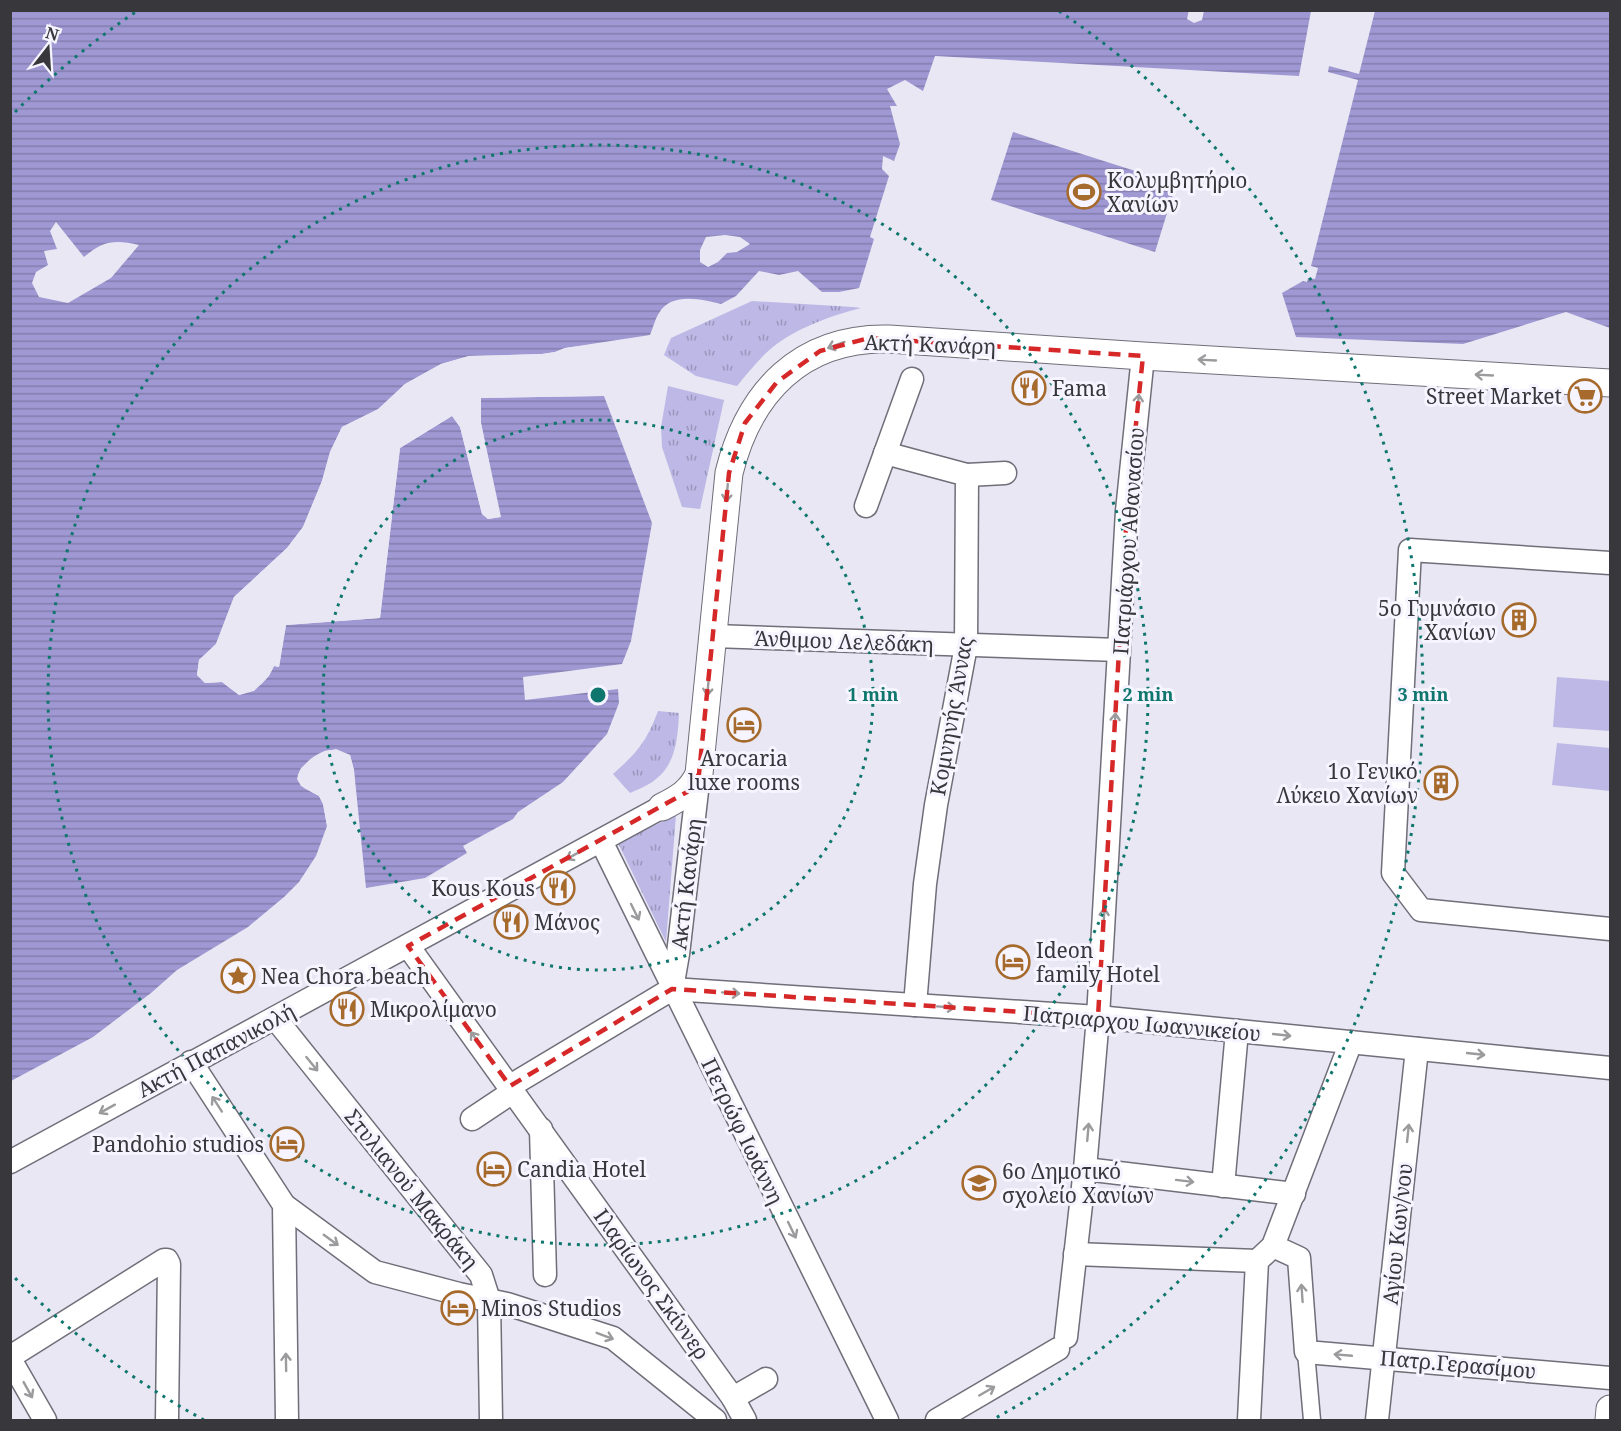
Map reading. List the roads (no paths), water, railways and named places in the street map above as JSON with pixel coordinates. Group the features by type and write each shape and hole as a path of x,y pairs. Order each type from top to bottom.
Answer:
{"street":[{"name":"Ακτή Κανάρη","path":"672,989 699,774 729,473 735,448 759,401 797,365 820,351 844,342 869,338 1611,383"},
{"name":"Πατριάρχου Αθανασίου","path":"937,1420 1062,1343 1085,1169 1098,1017 1127,511 1143,356"},
{"path":"866,506 912,380"},
{"path":"885,453 966,475 1005,473"},
{"name":"Κομνηνής Άννας","path":"915,1005 925,884 936,805 966,646 966,475"},
{"path":"1611,563 1410,550 1393,873 1421,910 1611,928"},
{"name":"Άνθιμου Λελεδάκη","path":"713,636 1119,650"},
{"name":"Ακτή Παπανικολή","path":"10,1162 662,807 687,792 699,774"},
{"name":"Πετρώφ Ιωάννη","path":"601,841 672,989 887,1420"},
{"name":"Ιλαρίωνος Σκίννερ","path":"408,946 733,1398 745,1420"},
{"path":"472,1119 512,1088 672,989"},
{"name":"Πατριαρχου Ιωαννικείου","path":"672,989 1098,1017 1611,1068"},
{"name":"Στυλιανού Μακράκη","path":"275,1018 481,1275 489,1300 491,1420"},
{"path":"1223,1186 1237,1030"},
{"path":"1248,1420 1265,1253 1294,1194 1351,1042"},
{"name":"Αγίου Κων/νου","path":"1377,1420 1417,1048"},
{"path":"191,1062 284,1205 375,1272 507,1304 613,1338 716,1420"},
{"path":"541,1129 545,1275"},
{"path":"1085,1169 1294,1194"},
{"path":"284,1205 287,1420"},
{"path":"1074,1254 1265,1253 1299,1258 1312,1420"},
{"path":"45,1420 10,1358 167,1260 170,1264 167,1420"},
{"name":"Πατρ.Γερασίμου","path":"1306,1352 1611,1377"},
{"path":"733,1398 766,1379"},
{"path":"1610,1420 1611,1409"}],"place":[{"name":"Κολυμβητήριο Χανίων","path":"1084,192"},
{"name":"Fama","path":"1029,388"},
{"name":"Street Market","path":"1585,396"},
{"name":"5ο Γυμνάσιο Χανίων","path":"1519,620"},
{"name":"Arocaria luxe rooms","path":"744,725"},
{"name":"1ο Γενικό Λύκειο Χανίων","path":"1441,783"},
{"name":"Kous Kous","path":"558,888"},
{"name":"Μάνος","path":"511,922"},
{"name":"Ideon family Hotel","path":"1013,962"},
{"name":"Nea Chora beach","path":"238,976"},
{"name":"Μικρολίμανο","path":"347,1009"},
{"name":"Pandohio studios","path":"287,1144"},
{"name":"Candia Hotel","path":"494,1169"},
{"name":"6ο Δημοτικό σχολείο Χανίων","path":"979,1183"},
{"name":"Minos Studios","path":"458,1308"}]}
